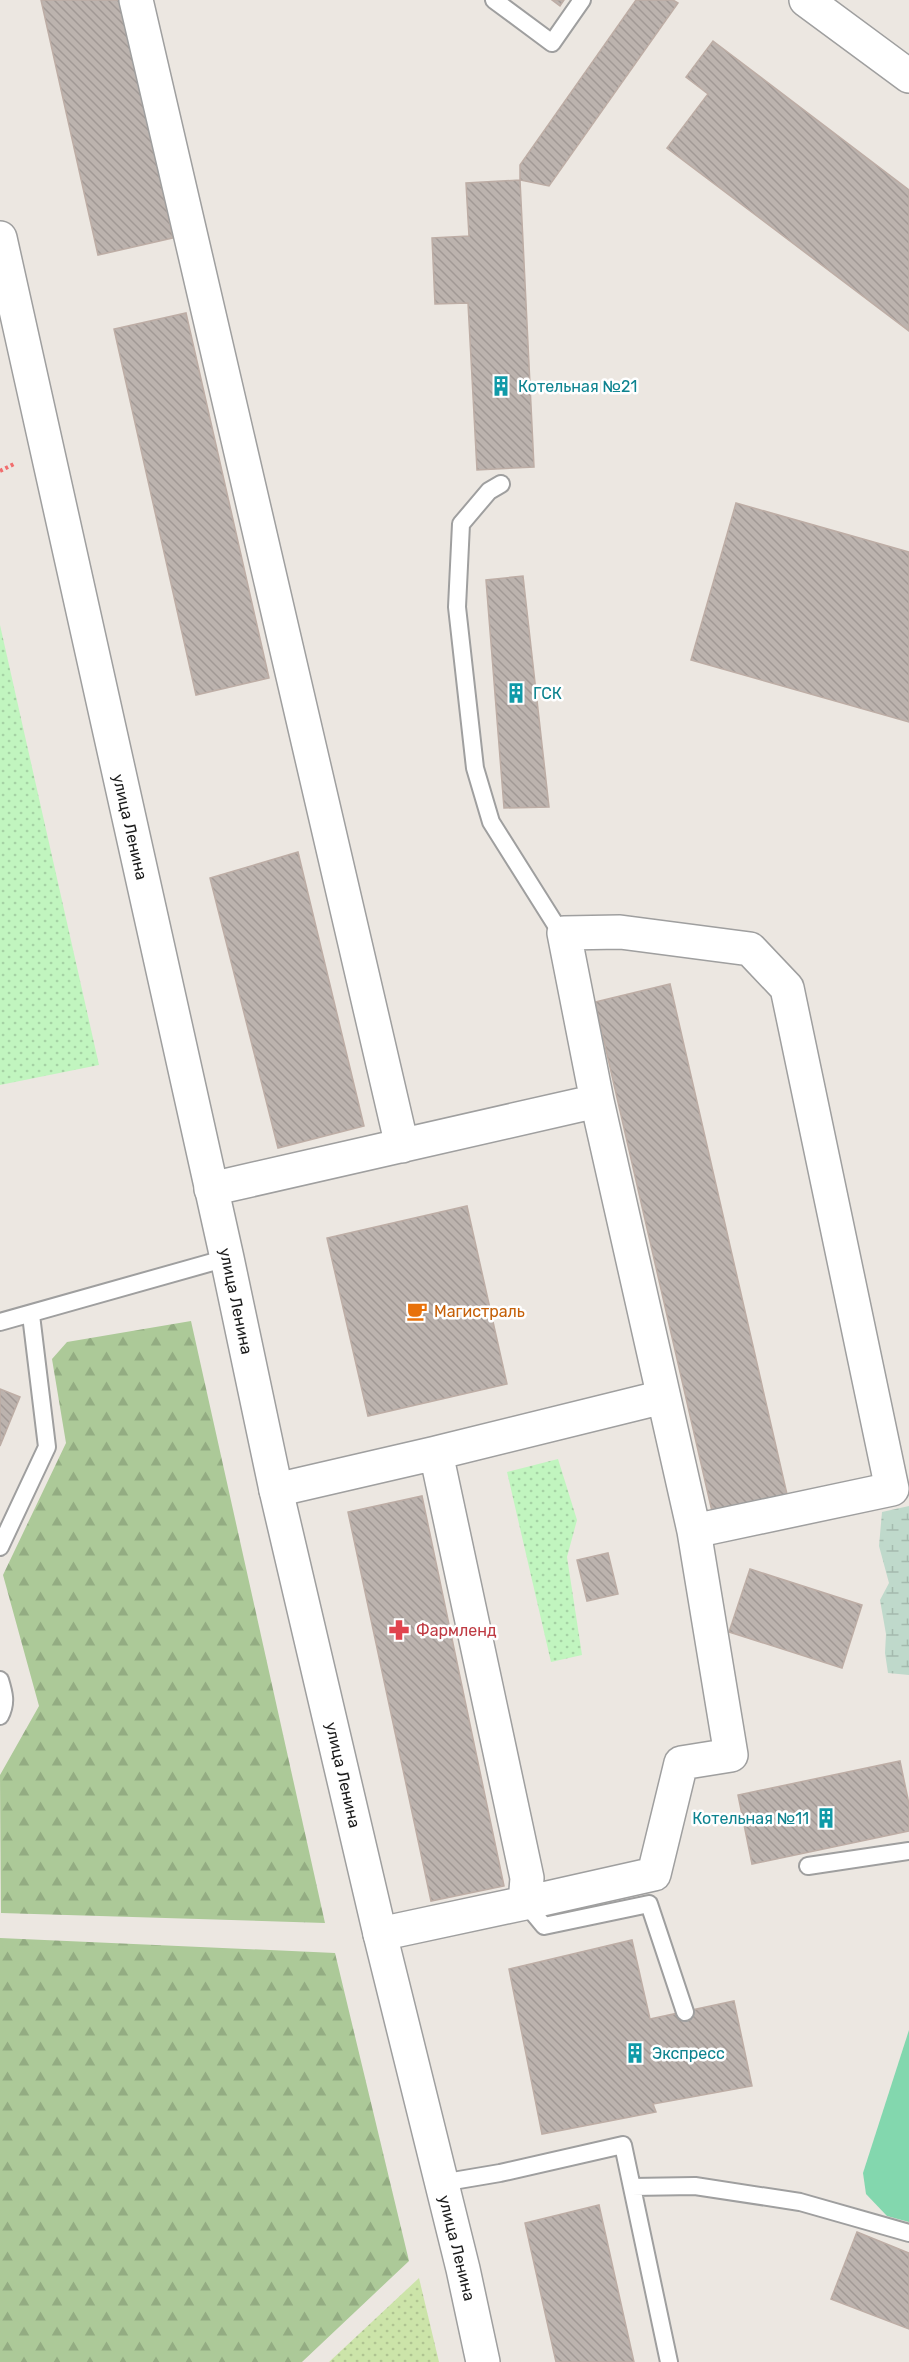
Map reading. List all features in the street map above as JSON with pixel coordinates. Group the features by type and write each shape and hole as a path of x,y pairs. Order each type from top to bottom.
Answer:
{"street":[{"path":"136,0 402,1146"},
{"path":"806,0 909,76"},
{"name":"улица Ленина","path":"0,238 276,1490 483,2362"},
{"path":"380,1934 654,1874 681,1763 730,1755 694,1531 597,1101 564,933 620,932 750,949 787,988 892,1489 694,1531"},
{"path":"211,1189 597,1101"},
{"path":"276,1490 663,1397"},
{"path":"436,1453 527,1878 525,1903"}],"lane":[{"path":"494,0 552,43 582,0"},
{"path":"501,484 489,491 461,524 457,607 476,768 492,822 565,939"},
{"path":"0,1322 226,1258"},
{"path":"0,1547 47,1447 31,1315"},
{"path":"0,1680 5,1696 4,1709 0,1716"},
{"path":"808,1866 909,1851"},
{"path":"525,1903 544,1926 649,1904 685,2012"},
{"path":"441,2183 500,2174 623,2145 669,2362"},
{"path":"632,2187 695,2186 800,2202 909,2233"}],"green space":[{"path":"0,625 99,1065 0,1085"},
{"path":"191,1321 325,1923 1,1913 0,1775 39,1706 3,1575 66,1443 52,1359 67,1342"},
{"path":"558,1459 577,1520 567,1557 582,1655 551,1662 507,1472"},
{"path":"909,1506 909,1675 888,1673 885,1653 886,1634 880,1600 889,1583 879,1546 882,1512"},
{"path":"0,1938 335,1953 409,2261 302,2362 0,2362"},
{"path":"909,2030 909,2222 887,2216 866,2194 863,2173"},
{"path":"419,2278 439,2362 329,2362"}],"building":[{"path":"41,0 120,0 173,238 98,255"},
{"path":"552,0 564,0 560,6"},
{"path":"636,0 673,0 678,3 549,186 520,180 520,165"},
{"path":"713,41 909,190 909,331 667,148 708,94 686,77"},
{"name":"Котельная №21","path":"520,180 534,467 477,470 468,303 435,304 432,238 469,236 466,183"},
{"path":"186,313 269,678 196,695 114,329"},
{"path":"736,503 909,552 909,722 691,660"},
{"name":"ГСК","path":"523,576 549,807 504,808 486,580"},
{"path":"298,852 364,1126 278,1148 210,878"},
{"path":"670,984 789,1503 714,1520 595,1002"},
{"name":"Магистраль","path":"467,1206 507,1384 368,1416 327,1238"},
{"path":"0,1389 20,1397 0,1446"},
{"path":"422,1496 504,1886 431,1901 348,1512"},
{"path":"608,1553 618,1594 587,1601 577,1560"},
{"path":"750,1569 862,1605 842,1668 729,1632"},
{"name":"Котельная №11","path":"900,1761 909,1804 909,1831 752,1864 738,1795"},
{"name":"Экспресс","path":"632,1940 650,2019 734,2001 752,2086 653,2104 656,2112 542,2134 509,1969"},
{"path":"599,2205 634,2362 556,2362 525,2223"},
{"path":"857,2232 909,2253 909,2329 831,2299"}],"place":[{"name":"Котельная №21","path":"501,386"},
{"name":"ГСК","path":"516,693"},
{"name":"Магистраль","path":"417,1311"},
{"name":"Фармленд","path":"399,1630"},
{"name":"Котельная №11","path":"826,1818"},
{"name":"Экспресс","path":"635,2053"}]}
